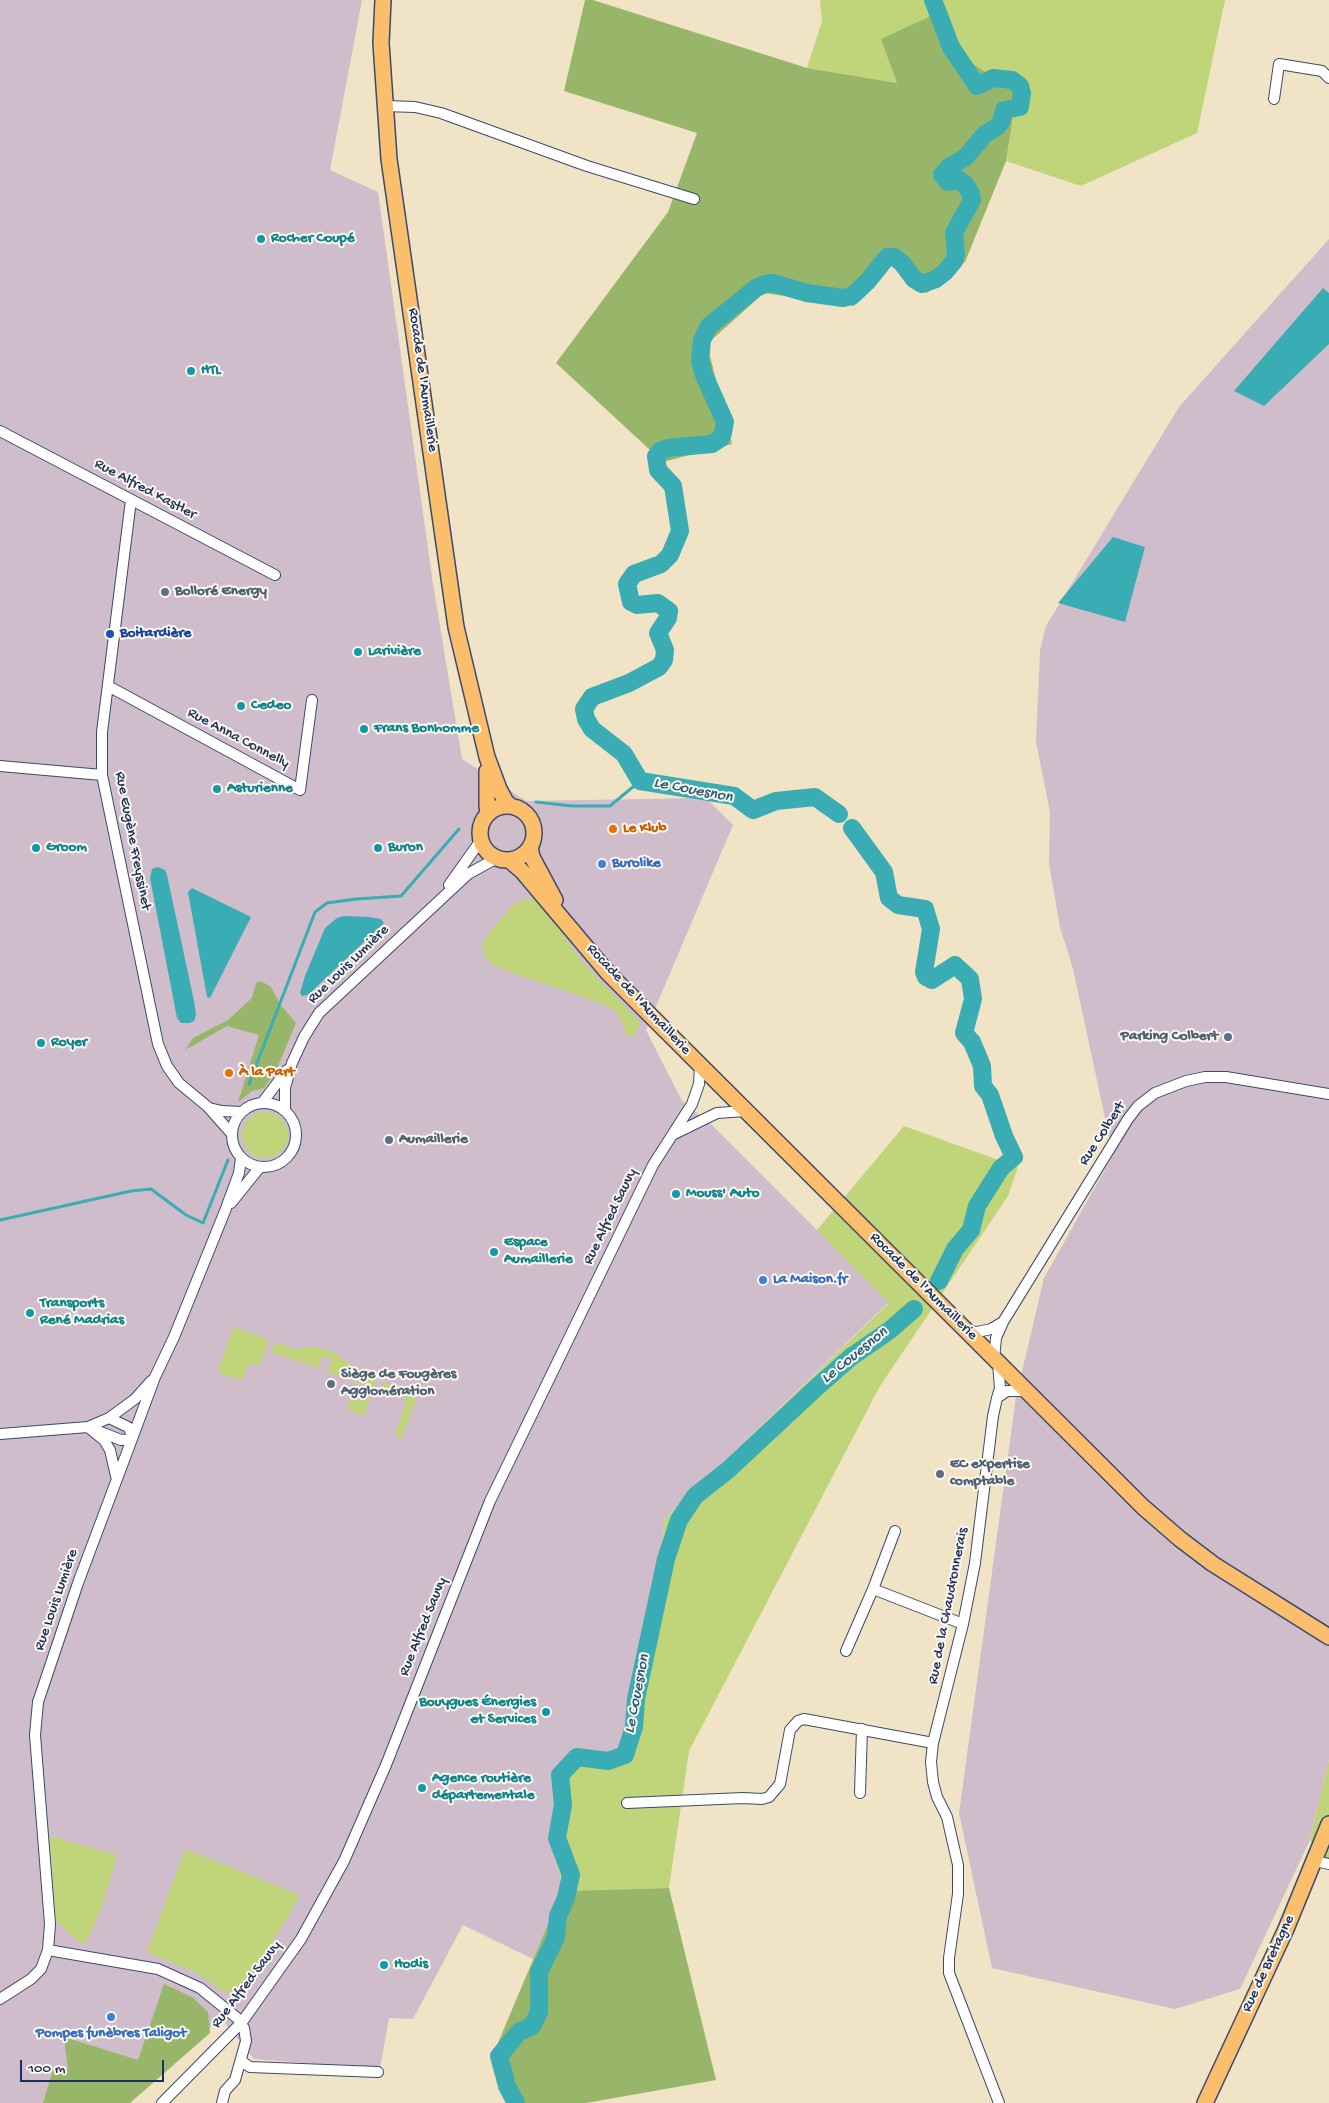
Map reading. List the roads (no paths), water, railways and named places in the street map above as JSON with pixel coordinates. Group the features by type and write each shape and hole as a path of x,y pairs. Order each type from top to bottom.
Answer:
{"main road":[{"name":"Rocade de l'Aumaillerie","path":"383,0 381,43 389,160 456,627 487,757 499,789 506,802 511,806"},
{"name":"Rocade de l'Aumaillerie","path":"487,757 488,788 486,805 488,814"},
{"path":"511,806 519,809 531,821 534,839 530,847 521,856 503,859 490,853 481,840 481,831 483,822 488,814 502,807 511,806"},
{"name":"Rocade de l'Aumaillerie","path":"530,847 532,857 539,871 572,929"},
{"name":"Rocade de l'Aumaillerie","path":"503,859 522,871 608,973 1144,1507 1180,1539 1220,1569 1329,1637"},
{"name":"Rocade de l'Aumaillerie","path":"1299,1618 1329,1624"},
{"name":"Rue de Bretagne","path":"1205,2103 1275,1952 1322,1863 1329,1824"}],"street":[{"path":"1274,99 1279,64 1322,72 1329,78"},
{"path":"384,106 415,107 441,113 588,166 694,199"},
{"name":"Rue Alfred Kastler","path":"0,431 275,575"},
{"name":"Rue Eugène Freyssinet","path":"131,500 102,732 102,776 158,1044 167,1066 179,1083 208,1108 231,1133"},
{"name":"Rue Anna Connelly","path":"108,686 300,790 312,700"},
{"path":"0,766 102,776"},
{"name":"Rue Louis Lumière","path":"440,899 481,840"},
{"name":"Rue Louis Lumière","path":"284,1111 285,1088 292,1063 304,1037 320,1013 468,874 503,859"},
{"name":"Rue Louis Lumière","path":"262,1103 292,1063"},
{"name":"Rue Alfred Sauvy","path":"162,2103 241,2023 301,1939 344,1861 386,1765 490,1501 653,1166 692,1104 698,1084 700,1066"},
{"name":"Rue Colbert","path":"996,1361 996,1338 1003,1322 1128,1119 1138,1106 1155,1093 1171,1085 1205,1077 1226,1077 1329,1094"},
{"path":"262,1103 278,1106 284,1111 295,1126 296,1140 290,1154 274,1166 260,1168 241,1158 233,1147 231,1133 233,1125 241,1112 247,1107 262,1103"},
{"path":"208,1108 222,1112 241,1112"},
{"path":"673,1134 717,1113 746,1111"},
{"name":"Rue Louis Lumière","path":"0,1999 31,1979 41,1969 48,1950 50,1924 35,1735 38,1702 78,1583 132,1438 155,1377 174,1336 239,1173 241,1158"},
{"name":"Rue Louis Lumière","path":"224,1211 260,1168"},
{"path":"967,1332 991,1329 1003,1322"},
{"name":"Rue de la Chaudronnerais","path":"996,1361 1000,1388 992,1416 975,1563 963,1624 934,1743 932,1762 934,1782 947,1817 958,1865 958,1894 949,1958 949,1973 998,2103"},
{"path":"0,1434 88,1427 109,1418 135,1399 155,1377"},
{"path":"996,1398 1008,1391 1026,1391"},
{"path":"88,1427 121,1440 132,1438 128,1427 109,1418"},
{"path":"88,1427 104,1440 110,1450 115,1464 117,1479"},
{"path":"846,1651 873,1589 895,1531"},
{"path":"873,1589 963,1624"},
{"path":"627,1803 743,1798 762,1799 769,1797 780,1784 787,1738 793,1725 798,1721 814,1720 825,1724 934,1743"},
{"path":"860,1793 862,1729"},
{"path":"48,1950 158,1968 200,1988 241,2023 244,2028 246,2042 235,2080 225,2091 222,2103"},
{"path":"241,2061 250,2066 378,2072"}],"water":[{"path":"1323,288 1329,293 1329,344 1264,406 1234,391"},
{"path":"1113,537 1145,547 1125,622 1058,603"},
{"path":"158,867 165,870 167,875 194,1001 196,1014 194,1021 190,1023 181,1023 177,1018 150,878 152,869"},
{"path":"192,888 251,917 210,998 207,997 188,892"},
{"path":"344,916 381,919 384,923 308,995 302,996 300,993 305,976 325,928 337,918"}],"waterway":[{"name":"Le Couesnon","path":"839,814 815,797 776,801 753,810 734,796 640,781 624,754 592,729 586,719 584,709 592,697 629,683 659,667 664,660 665,650 658,633 668,618 669,611 658,603 637,605 631,602 627,584 634,574 661,564 670,555 680,531 673,486 658,470 656,456 660,451 668,448 712,444 721,438 723,433 725,422 704,375 700,361 702,340 709,326 756,288 765,284 773,283 807,293 843,298 852,296 868,281 887,257 894,257 902,263 914,279 922,284 936,279 954,261 956,254 954,233 972,200 965,184 960,180 948,182 942,175 949,167 966,157 985,134 997,127 1001,122 1004,110 1020,107 1022,94 1020,86 1012,80 993,78 977,86 951,47 933,0"},
{"path":"536,802 572,806 610,806 640,781"},
{"name":"Le Couesnon","path":"852,828 884,872 889,898 898,905 925,909 931,929 924,972 926,977 932,980 955,965 970,979 973,999 964,1033 972,1042 982,1066 983,1086 990,1095 1004,1136 1014,1157 1001,1168 977,1206 971,1230 955,1249 939,1281"},
{"path":"249,1084 315,912 327,903 401,896 459,829"},
{"path":"0,1220 131,1191 151,1189 186,1215 203,1223 228,1160"},
{"name":"Le Couesnon","path":"516,2103 507,2086 499,2056 519,2032 532,2026 539,2012 539,1972 556,1937 558,1916 566,1898 571,1875 557,1838 563,1805 560,1775 577,1757 608,1761 625,1755 634,1727 636,1699 666,1559 679,1520 695,1496 728,1470 851,1357 890,1330 914,1309"}],"place":[{"name":"Rocher Coupé","path":"261,239"},
{"name":"HTL","path":"191,371"},
{"name":"Bolloré Energy","path":"165,592"},
{"name":"Boitardière","path":"110,634"},
{"name":"Larivière","path":"358,652"},
{"name":"Cedeo","path":"241,706"},
{"name":"Frans Bonhomme","path":"364,729"},
{"name":"Asturienne","path":"217,789"},
{"name":"Le Klub","path":"613,829"},
{"name":"Groom","path":"36,848"},
{"name":"Buron","path":"378,848"},
{"name":"Burolike","path":"602,864"},
{"name":"Parking Colbert","path":"1228,1037"},
{"name":"Royer","path":"41,1043"},
{"name":"À la Part","path":"229,1073"},
{"name":"Aumaillerie","path":"389,1140"},
{"name":"Mouss' Auto","path":"676,1194"},
{"name":"Espace Aumaillerie","path":"494,1252"},
{"name":"La Maison.fr","path":"763,1280"},
{"name":"Transports René Madrias","path":"30,1313"},
{"name":"Siège de Fougères Agglomération","path":"331,1384"},
{"name":"EC expertise comptable","path":"940,1474"},
{"name":"Bouygues Énergies et Services","path":"546,1712"},
{"name":"Agence routière départementale","path":"422,1788"},
{"name":"Hodis","path":"384,1965"},
{"name":"Pompes funèbres Taligot","path":"111,2017"}]}
